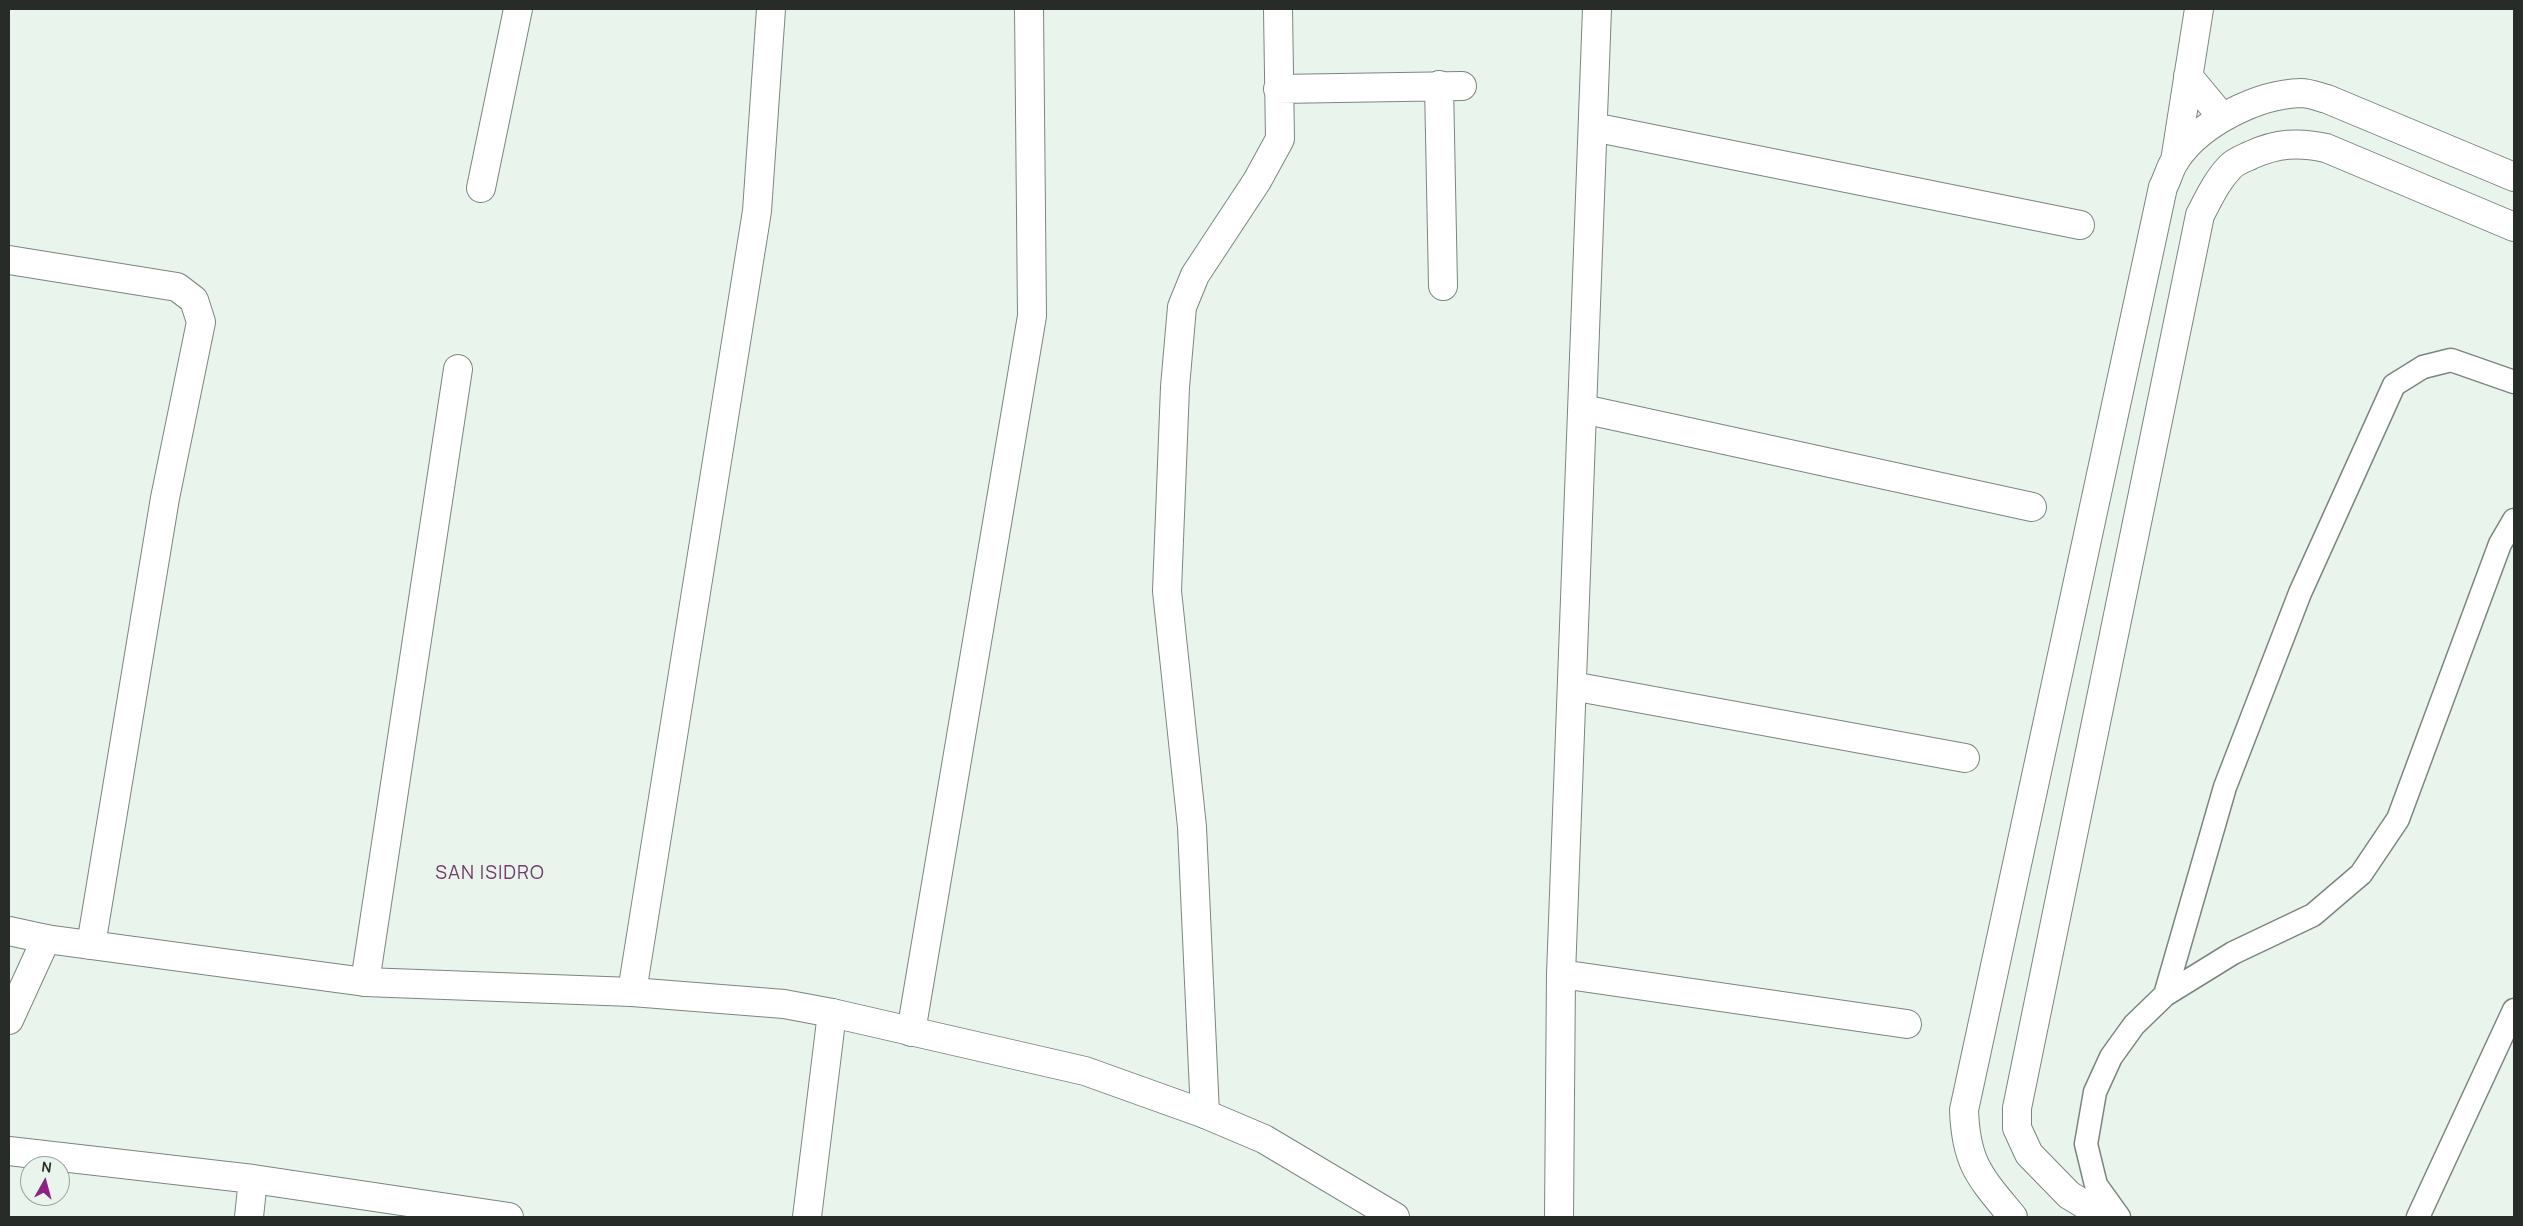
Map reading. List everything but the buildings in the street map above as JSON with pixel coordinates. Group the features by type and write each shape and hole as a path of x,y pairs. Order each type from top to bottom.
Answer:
{"street":[{"path":"481,188 518,9"},
{"path":"632,992 757,211 771,9"},
{"path":"911,1032 1032,316 1029,9"},
{"path":"1206,1114 1192,827 1167,591 1175,388 1182,307 1195,275 1257,181 1280,139 1278,9"},
{"path":"1559,1217 1561,974 1598,9"},
{"path":"2013,1217 1976,1170 1965,1130 1964,1110 2164,187 2175,160 2199,9"},
{"path":"2188,76 2222,117"},
{"path":"1278,89 1450,85 1443,286"},
{"path":"2175,160 2202,131 2222,117 2266,100 2303,93 2327,99 2514,177"},
{"path":"1593,127 2080,225"},
{"path":"2114,1217 2092,1209 2069,1195 2029,1154 2017,1128 2018,1108 2200,215 2214,187 2231,166 2266,148 2287,144 2307,144 2326,148 2514,227"},
{"path":"9,260 177,287 194,300 201,322 165,498 92,945"},
{"path":"365,982 458,369"},
{"path":"1583,410 2032,507"},
{"path":"1572,686 1966,758"},
{"path":"9,931 46,939 365,982 632,992 784,1004 832,1013 1085,1071 1206,1114 1264,1139 1365,1210 1395,1217"},
{"path":"9,1020 46,939"},
{"path":"1561,974 1907,1024"},
{"path":"807,1217 832,1013"},
{"path":"9,1151 253,1179 509,1217"},
{"path":"249,1217 253,1179"}],"lane":[{"path":"2165,995 2225,787 2300,593 2394,385 2423,367 2451,360 2514,382"},
{"path":"2119,1217 2096,1185 2086,1144 2095,1092 2111,1057 2134,1025 2165,995 2233,953 2313,915 2360,874 2398,819 2500,544 2514,520"},
{"path":"2418,1217 2514,1010"}],"district":[{"name":"SAN ISIDRO","path":"490,874"}]}
